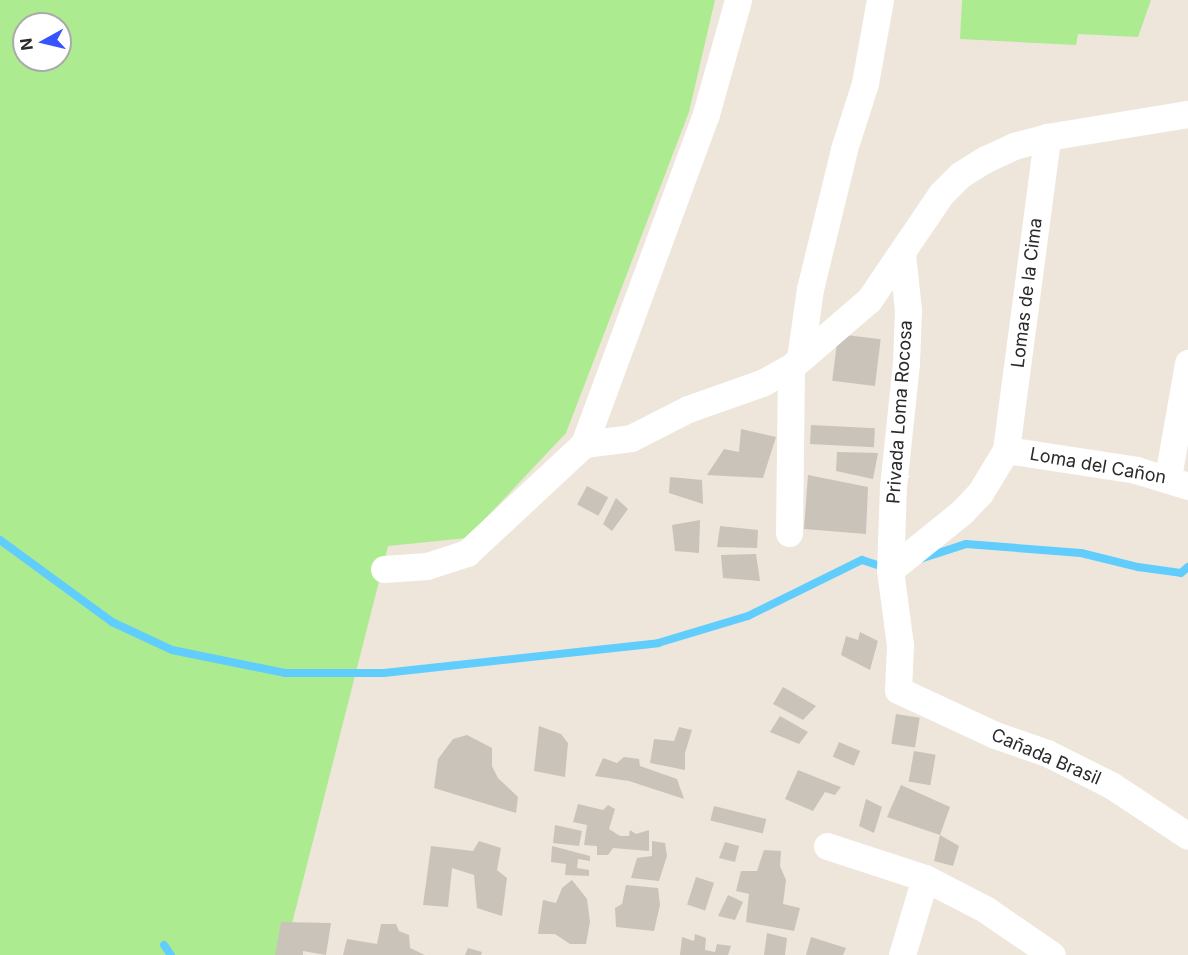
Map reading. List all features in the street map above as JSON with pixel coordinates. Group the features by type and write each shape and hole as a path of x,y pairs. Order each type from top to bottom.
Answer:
{"street":[{"path":"384,569 427,566 467,553 584,444 706,114 738,0"},
{"path":"789,533 796,363 812,279 844,148 865,83 880,0"},
{"path":"584,444 631,438 688,409 762,383 796,363 869,300 902,254 929,210 960,175 1014,146 1047,137 1188,114"},
{"name":"Lomas de la Cima","path":"1006,450 1047,137"},
{"name":"Privada Loma Rocosa","path":"898,690 900,645 890,570 893,486 906,363 908,310 902,254"},
{"path":"1178,482 1188,363"},
{"path":"890,570 962,512 980,493 1006,450"},
{"name":"Loma del Cañon","path":"1006,450 1178,482"},
{"name":"Cañada Brasil","path":"898,690 1100,779 1188,836"},
{"path":"827,846 926,878 985,909 1052,955"},
{"path":"903,955 926,878"}],"green space":[{"path":"0,0 715,0 689,112 566,433 467,538 388,546 284,955 0,955"},
{"path":"962,0 1151,0 1138,37 1078,34 1076,45 960,39"}],"building":[{"path":"838,334 881,339 875,386 832,381"},
{"path":"811,425 875,428 874,447 810,444"},
{"path":"741,429 776,437 763,478 707,475 724,449 739,452"},
{"path":"837,452 878,453 873,479 836,471"},
{"path":"808,475 868,487 866,534 804,529"},
{"path":"670,477 702,480 703,504 669,493"},
{"path":"587,486 608,497 598,516 577,505"},
{"path":"616,498 628,509 612,531 603,524"},
{"path":"700,520 699,553 675,551 672,525"},
{"path":"720,526 758,530 757,548 717,547"},
{"path":"756,554 760,581 723,578 721,555"},
{"path":"860,632 878,641 870,670 841,655 846,636 858,640"},
{"path":"783,687 816,706 803,720 773,704"},
{"path":"896,714 920,718 915,747 891,744"},
{"path":"780,716 808,732 799,744 770,732"},
{"path":"539,726 561,734 568,743 565,777 534,771"},
{"path":"679,727 692,730 685,753 685,770 650,763 654,739 674,741"},
{"path":"467,735 492,748 492,766 498,778 518,797 516,813 434,788 438,759 453,739"},
{"path":"839,742 860,751 854,766 833,757"},
{"path":"914,751 936,755 930,785 909,782"},
{"path":"624,757 639,759 640,766 677,779 684,799 629,781 595,776 603,758 617,763"},
{"path":"798,770 841,787 835,795 825,792 813,811 785,799"},
{"path":"901,785 950,807 940,835 887,817"},
{"path":"866,799 882,807 874,833 859,826"},
{"path":"578,804 603,810 608,805 615,809 609,829 620,836 629,836 630,830 636,834 649,830 649,851 613,848 608,855 597,855 597,846 584,845 587,825 573,822"},
{"path":"714,806 766,819 763,834 710,821"},
{"path":"555,825 582,831 579,846 553,843"},
{"path":"940,835 959,846 953,866 934,861"},
{"path":"479,841 501,848 497,870 507,878 502,916 477,908 474,875 452,868 448,907 423,905 431,846 473,851"},
{"path":"652,841 665,843 667,856 659,881 631,878 637,858 652,856"},
{"path":"725,842 739,846 735,862 719,858"},
{"path":"552,846 590,856 590,861 578,859 577,868 589,870 589,876 565,875 566,864 551,862"},
{"path":"764,850 781,851 780,866 786,880 783,904 800,908 794,931 746,922 749,894 736,891 741,871 757,871"},
{"path":"696,877 714,883 705,910 687,905"},
{"path":"572,880 587,899 590,922 586,944 570,944 555,934 538,934 543,900 556,903 562,888"},
{"path":"626,885 658,888 660,905 654,931 616,927 615,908 622,904"},
{"path":"728,895 743,902 735,920 718,916"},
{"path":"281,922 331,923 326,955 303,951 303,955 275,955"},
{"path":"381,924 396,924 399,931 409,935 410,948 425,955 343,955 347,939 377,944"},
{"path":"767,933 787,938 785,955 764,955"},
{"path":"695,934 706,938 705,950 715,952 717,944 731,946 728,955 680,955 682,937 694,941"},
{"path":"811,937 846,948 843,955 806,955"},
{"path":"468,948 482,952 481,955 465,955"}],"waterway":[{"path":"0,540 112,622 172,650 285,673 384,673 658,643 748,616 862,560 886,568"},
{"path":"920,559 966,544 1081,553 1138,567 1181,573 1188,567"},
{"path":"164,945 171,955"}]}
